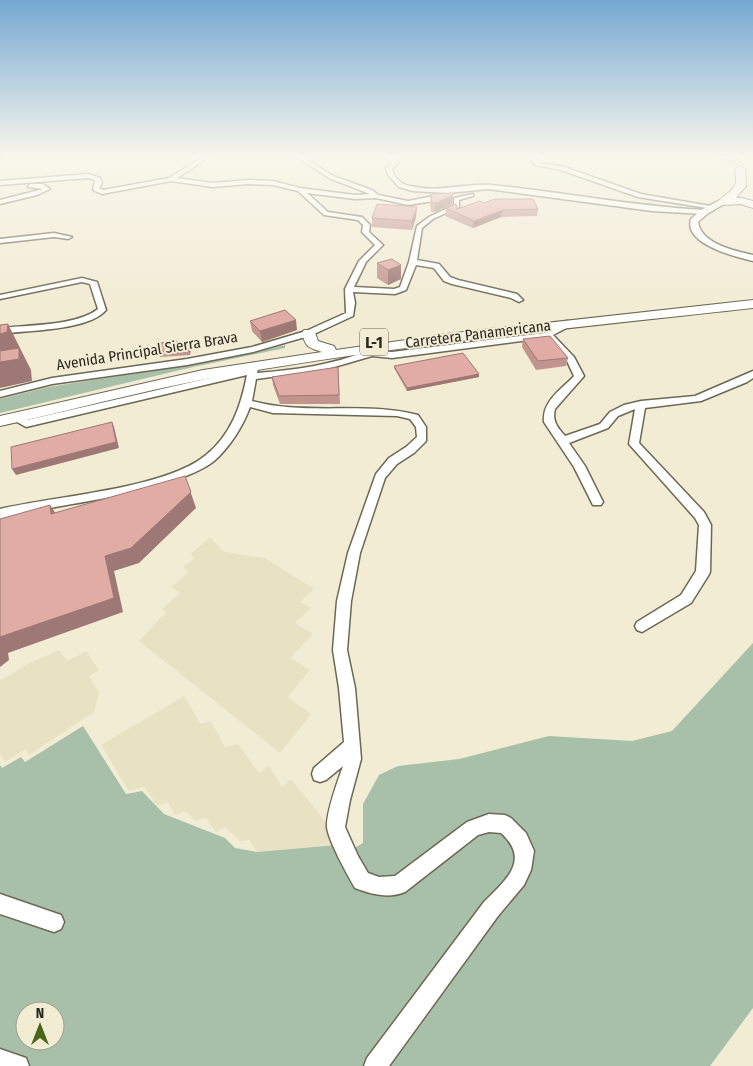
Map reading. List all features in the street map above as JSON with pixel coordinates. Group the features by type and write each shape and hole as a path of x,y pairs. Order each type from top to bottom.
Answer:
{"main road":[{"name":"Carretera Panamericana","path":"5,418 372,350 458,342 568,324 752,303"},
{"name":"Carretera Panamericana","path":"5,418 201,370 292,354 534,323 752,303"},
{"path":"292,354 304,335 317,347 329,349"}],"street":[{"path":"318,207 326,214 360,218 366,225 365,232 379,245 363,261 349,289 395,292 403,288 413,262 419,227 431,218 455,207"},
{"path":"637,207 704,212"},
{"path":"713,207 704,212 694,222 695,230 704,239 733,254 753,258"},
{"path":"0,241 54,235 68,237"},
{"path":"725,249 753,254"},
{"path":"413,262 436,266 447,279 454,282 514,296 519,300"},
{"path":"0,297 82,280 93,282 102,310 95,316 71,323 0,331"},
{"name":"Avenida Principal Sierra Brava","path":"0,394 52,381 228,355 304,335 350,314 349,289"},
{"path":"458,342 547,336 568,324"},
{"path":"547,336 557,344 579,376 571,387 558,398 548,412 549,423 579,466 597,502"},
{"path":"0,514 173,477 204,463 241,420 247,403 253,371"},
{"path":"563,441 604,426 614,414 628,407 697,399 744,380 753,374"},
{"path":"247,403 273,410 396,413 414,417 421,427 422,438 410,450 393,461 380,477 354,553 344,601 340,650 347,688 353,759 341,800 336,827 351,863 362,880 379,886 398,885 473,828 489,823 505,824 522,842 525,862 512,886 374,1066"},
{"path":"641,404 634,444 700,515 705,525 703,572 692,590 686,599 642,626"},
{"path":"320,774 353,746"},
{"path":"0,904 54,922"},
{"path":"0,1060 18,1066"}],"shaded area":[{"path":"210,537 224,552 265,558 314,589 300,602 311,608 295,623 313,634 290,658 310,670 288,697 311,714 280,753 139,641 166,612 162,609 180,593 171,587 189,572 183,567 194,559 191,554"},
{"path":"59,650 67,661 86,651 99,670 89,676 99,693 94,712 29,755 26,749 5,762 0,753 0,681 26,665"},
{"path":"184,696 201,724 211,721 225,747 238,744 259,773 269,766 282,787 291,779 336,835 337,845 257,852 249,840 240,841 225,827 216,832 206,818 195,821 186,811 175,815 168,802 157,806 145,787 129,791 101,745"}],"green space":[{"path":"285,345 285,348 193,367 0,413 0,399 48,387 188,365"},
{"path":"753,643 753,1008 710,1066 0,1066 0,765 2,768 21,757 25,762 83,726 126,794 142,791 164,814 225,838 235,848 257,852 337,845 344,854 363,843 363,804 379,775 398,766 459,759 549,736 632,741 672,731"}],"building":[{"path":"376,207 417,207 412,221 372,218"},
{"path":"457,207 457,209 463,207 537,207 538,209 503,210 474,221 446,208"},
{"path":"392,259 401,265 388,270 377,263"},
{"path":"285,310 296,320 260,331 250,321"},
{"path":"8,324 7,332 0,334 0,325"},
{"path":"550,336 568,358 538,361 523,339"},
{"path":"189,341 188,349 158,352 159,343"},
{"path":"19,348 19,359 0,362 0,351"},
{"path":"463,353 479,374 407,388 394,366"},
{"path":"338,367 339,395 279,396 272,377"},
{"path":"112,422 116,442 12,469 11,447"},
{"path":"185,476 191,492 131,548 105,556 114,598 0,637 0,519 50,505 51,514"}]}
